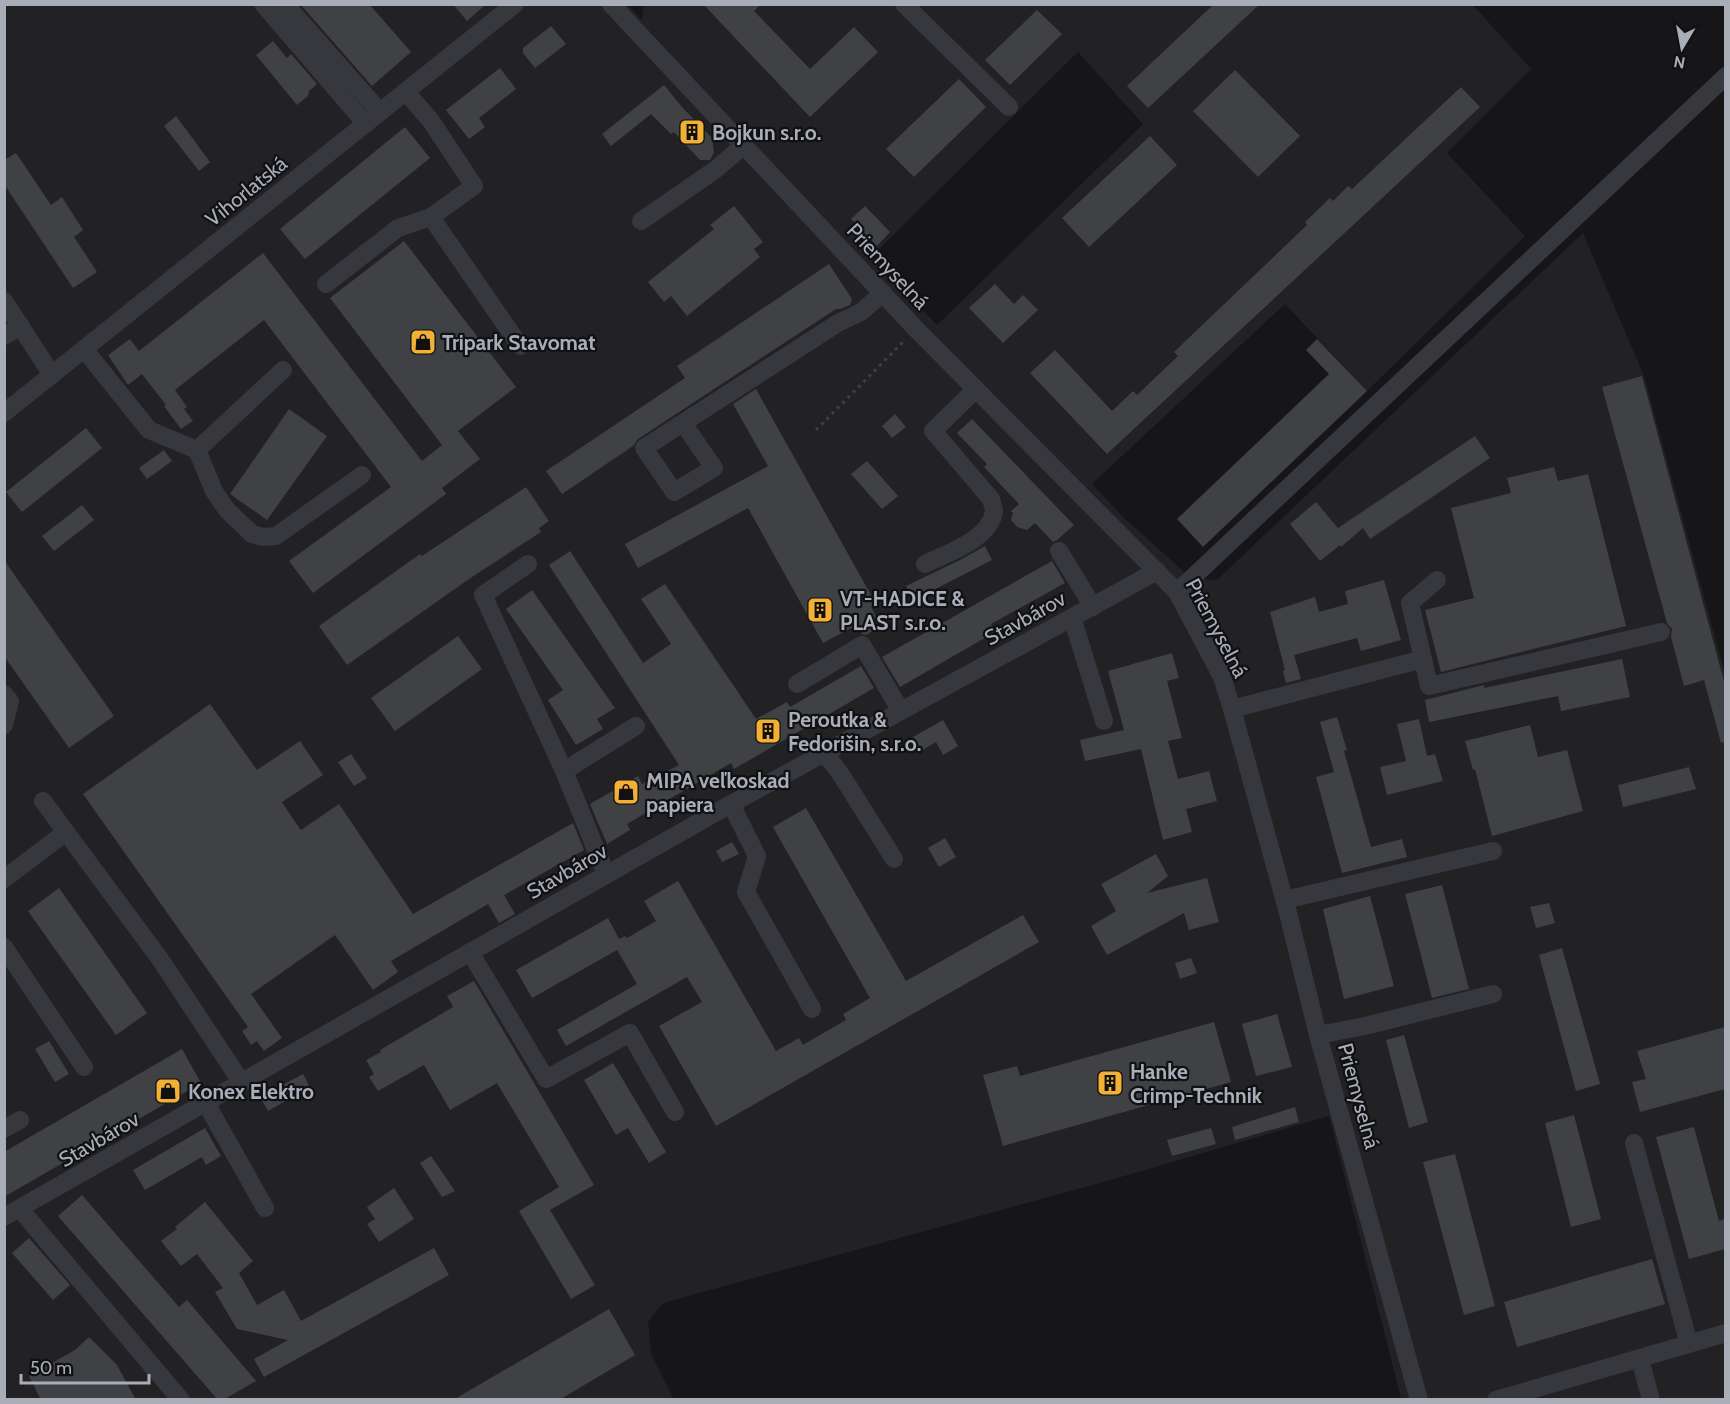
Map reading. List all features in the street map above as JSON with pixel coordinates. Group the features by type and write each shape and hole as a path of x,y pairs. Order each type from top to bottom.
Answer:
{"street":[{"path":"263,4 366,124"},
{"path":"285,4 380,112"},
{"name":"Vihorlatská","path":"4,413 515,4"},
{"name":"Priemyselná","path":"611,4 916,328 1177,592 1222,677 1232,709 1285,900 1318,1035 1419,1400"},
{"path":"904,4 1009,107"},
{"path":"1177,592 1725,76"},
{"path":"326,284 398,228 431,217 474,186 431,121 406,92"},
{"path":"641,221 715,170 743,146"},
{"path":"431,217 520,346"},
{"path":"683,423 838,323 861,312 883,293"},
{"path":"4,301 52,375"},
{"path":"4,336 21,326"},
{"path":"84,349 149,430 197,450 214,491 227,510 252,534 263,537 276,536 362,475"},
{"path":"197,450 283,370"},
{"path":"925,564 981,536 994,511 991,499 933,431 976,389"},
{"path":"1059,551 1093,607"},
{"path":"528,564 483,595 564,771 606,874"},
{"name":"Stavbárov","path":"12,1213 606,874 1157,571"},
{"path":"1437,580 1410,603 1429,686 1661,632"},
{"path":"1072,617 1104,721"},
{"path":"797,684 862,645 902,711"},
{"path":"1232,709 1423,659"},
{"path":"4,694 10,701 4,724"},
{"path":"564,771 636,726"},
{"path":"825,754 840,773 894,859"},
{"path":"43,801 160,959 242,1083"},
{"path":"731,804 757,856 746,892 812,1009"},
{"path":"4,879 66,832"},
{"path":"1285,900 1493,851"},
{"path":"4,947 84,1067"},
{"path":"470,952 546,1079 630,1033 675,1112"},
{"path":"1318,1035 1365,1026 1493,994"},
{"path":"206,1103 265,1208"},
{"path":"1634,1143 1689,1344"},
{"path":"12,1213 182,1400"},
{"path":"1496,1400 1725,1333"},
{"path":"1640,1359 1651,1400"}],"path":[{"path":"816,430 916,328"}],"shaded area":[{"path":"627,4 642,20 644,4 1472,4 1531,69 1447,153 1525,236 1367,391 1285,304 1092,484 1123,517 1191,578 1217,580 1583,233 1644,376 1725,674 1725,1399 1396,1399 1401,1398 1329,1116 1114,1179 663,1303 648,1322 651,1354 674,1399 5,1400 5,5","holes":["1078,52 1143,124 937,325 872,256"]}],"building":[{"path":"300,4 369,4 411,52 372,86"},
{"path":"453,4 486,4 467,21"},
{"path":"703,4 761,4 754,11 810,69 854,27 878,52 810,117"},
{"path":"1214,4 1260,4 1148,108 1127,86"},
{"path":"1037,10 1062,34 1010,85 985,60"},
{"path":"551,26 566,44 535,68 523,53 523,48"},
{"path":"273,41 287,58 291,54 317,84 297,105 256,55"},
{"path":"500,68 516,89 479,118 485,127 469,139 446,110"},
{"path":"1235,70 1300,136 1258,177 1193,111"},
{"path":"959,79 986,107 914,177 886,149"},
{"path":"664,85 712,138 714,152 710,160 700,160 674,132 671,134 651,114 611,146 602,134"},
{"path":"1461,87 1480,107 1107,454 1030,373 1055,350 1112,411 1133,391 1137,395 1178,356 1174,352 1307,225 1305,222 1330,198 1333,201 1348,186 1352,189"},
{"path":"176,116 210,162 199,171 164,126"},
{"path":"405,127 430,158 305,259 280,229"},
{"path":"1150,136 1177,165 1089,247 1062,218"},
{"path":"16,153 51,205 62,197 83,230 74,237 97,272 73,288 4,184 4,160"},
{"path":"734,206 763,242 754,249 760,257 687,316 671,296 664,302 648,282 714,229 710,225"},
{"path":"865,206 890,232 877,246 851,219"},
{"path":"404,241 516,387 458,431 480,459 442,488 446,494 313,593 289,561 391,487 264,320 175,390 187,407 184,409 193,421 181,429 142,374 128,385 108,355 130,339 139,351 263,253 422,461 442,445 330,298"},
{"path":"829,264 852,299 850,305 836,309 638,439 633,446 562,494 546,471 685,378 677,366"},
{"path":"995,284 1014,304 1023,295 1038,310 1003,343 969,308"},
{"path":"1317,339 1367,391 1203,547 1177,519 1329,374 1306,350"},
{"path":"1642,376 1725,685 1725,742 1721,743 1704,680 1684,686 1671,637 1672,629 1667,623 1602,387"},
{"path":"756,389 876,604 871,607 881,626 866,635 862,634 857,625 823,643 748,508 638,568 625,544 768,466 733,404"},
{"path":"289,409 327,436 267,520 230,494"},
{"path":"895,414 906,427 892,438 882,426"},
{"path":"972,419 1074,525 1057,540 1053,542 1035,523 1027,530 1017,527 1011,520 1013,513 1011,511 1019,504 984,467 987,464 957,433"},
{"path":"86,428 102,448 22,512 6,492"},
{"path":"1475,436 1490,458 1370,539 1363,528 1320,561 1290,524 1316,502 1338,528"},
{"path":"164,450 172,461 147,479 139,468"},
{"path":"867,461 898,496 882,509 851,474"},
{"path":"1554,467 1558,481 1588,474 1626,626 1441,672 1425,610 1474,598 1451,508 1511,493 1507,478"},
{"path":"526,487 549,521 539,528 541,532 469,579 347,665 319,626 420,554 422,556"},
{"path":"82,505 94,520 54,551 42,536"},
{"path":"985,546 992,560 914,600 906,586"},
{"path":"570,551 643,663 671,644 641,599 665,584 756,719 787,702 790,707 861,666 874,688 734,769 731,763 627,824 630,830 607,844 590,804 638,776 642,784 679,765 549,565"},
{"path":"4,560 114,716 69,748 4,656"},
{"path":"1052,561 1065,583 991,624 995,632 900,687 882,657"},
{"path":"1384,580 1401,640 1361,651 1357,638 1294,655 1301,679 1286,683 1283,671 1285,670 1270,612 1315,597 1319,612 1348,604 1345,591"},
{"path":"532,590 615,708 597,719 603,729 576,745 548,700 563,690 506,609"},
{"path":"458,636 482,669 395,731 371,698"},
{"path":"1172,653 1179,678 1167,681 1182,738 1168,741 1178,779 1209,771 1217,801 1186,809 1192,832 1163,840 1141,749 1085,761 1080,740 1124,730 1108,671"},
{"path":"1622,659 1630,697 1561,711 1558,696 1429,722 1425,700 1484,685 1484,688"},
{"path":"210,704 257,770 300,741 323,775 282,802 293,819 301,830 339,804 413,914 573,823 584,850 504,895 515,914 499,923 488,904 391,961 398,972 373,990 335,935 251,994 282,1038 264,1051 257,1041 251,1045 242,1031 248,1027 83,794"},
{"path":"1337,717 1347,750 1344,751 1371,847 1402,839 1407,857 1342,873 1316,777 1334,772 1320,722"},
{"path":"1419,719 1427,756 1435,754 1443,781 1387,795 1380,767 1406,761 1397,724"},
{"path":"943,720 958,746 943,755 936,742 921,751 913,737"},
{"path":"1530,725 1538,757 1567,750 1583,811 1492,836 1475,769 1473,770 1465,741"},
{"path":"351,754 367,778 354,786 338,762"},
{"path":"1689,767 1696,789 1623,807 1618,785"},
{"path":"806,808 906,981 1023,915 1039,942 716,1126 659,1026 702,1002 687,977 566,1046 557,1030 637,984 617,950 532,998 516,970 608,918 619,939 625,936 627,938 656,921 644,901 678,881 776,1051 799,1038 803,1045 846,1020 843,1014 870,998 773,827"},
{"path":"945,838 956,857 939,867 928,848"},
{"path":"732,842 739,854 722,862 716,851"},
{"path":"1156,854 1168,876 1147,893 1207,878 1219,922 1189,930 1184,913 1107,955 1091,926 1116,911 1101,884"},
{"path":"1442,885 1469,989 1432,998 1405,894"},
{"path":"59,888 147,1013 116,1035 28,911"},
{"path":"1370,896 1394,986 1344,999 1323,909"},
{"path":"1549,903 1555,923 1536,928 1530,907"},
{"path":"1562,948 1600,1084 1576,1091 1539,955"},
{"path":"1191,958 1197,973 1180,979 1175,963"},
{"path":"474,981 594,1185 550,1210 595,1285 571,1299 519,1211 559,1187 497,1083 450,1110 424,1065 378,1091 369,1077 374,1074 366,1060 453,1007 447,996"},
{"path":"1277,1014 1292,1067 1256,1076 1242,1024"},
{"path":"1214,1022 1231,1082 1003,1146 983,1075 1017,1066 1020,1076"},
{"path":"1725,1027 1725,1089 1640,1112 1632,1082 1646,1079 1637,1051"},
{"path":"1404,1035 1428,1122 1409,1128 1386,1040"},
{"path":"49,1041 69,1074 55,1082 35,1049"},
{"path":"182,1049 201,1083 4,1197 4,1152"},
{"path":"613,1063 666,1152 649,1163 628,1128 616,1135 584,1080"},
{"path":"303,1074 310,1087 268,1111 260,1097"},
{"path":"1295,1107 1299,1122 1235,1140 1232,1127"},
{"path":"1574,1115 1601,1219 1571,1227 1545,1123"},
{"path":"1694,1127 1719,1221 1725,1219 1725,1249 1689,1259 1656,1137"},
{"path":"205,1128 221,1156 206,1165 202,1157 145,1190 133,1170"},
{"path":"1211,1128 1216,1144 1172,1156 1167,1140"},
{"path":"1455,1154 1495,1306 1464,1315 1423,1162"},
{"path":"431,1156 455,1191 442,1197 420,1163"},
{"path":"394,1188 414,1219 379,1242 367,1224 375,1219 367,1207"},
{"path":"82,1195 179,1307 187,1300 256,1381 223,1400 218,1400 58,1216"},
{"path":"205,1202 253,1261 239,1273 257,1305 284,1290 301,1321 434,1248 449,1275 264,1377 254,1359 288,1340 237,1329 215,1292 223,1288 197,1254 181,1266 161,1241"},
{"path":"29,1238 70,1285 53,1300 12,1253"},
{"path":"1652,1259 1665,1304 1517,1347 1504,1302"},
{"path":"609,1309 635,1355 559,1400 453,1400"},
{"path":"89,1337 117,1365 136,1400 41,1400 29,1376 75,1350"}],"place":[{"name":"Bojkun s.r.o.","path":"692,132"},
{"name":"Tripark Stavomat","path":"423,342"},
{"name":"VT-HADICE & PLAST s.r.o.","path":"820,610"},
{"name":"Peroutka & Fedorišin, s.r.o.","path":"768,731"},
{"name":"MIPA veľkoskad papiera","path":"626,792"},
{"name":"Hanke Crimp-Technik","path":"1110,1083"},
{"name":"Konex Elektro","path":"168,1091"}]}
